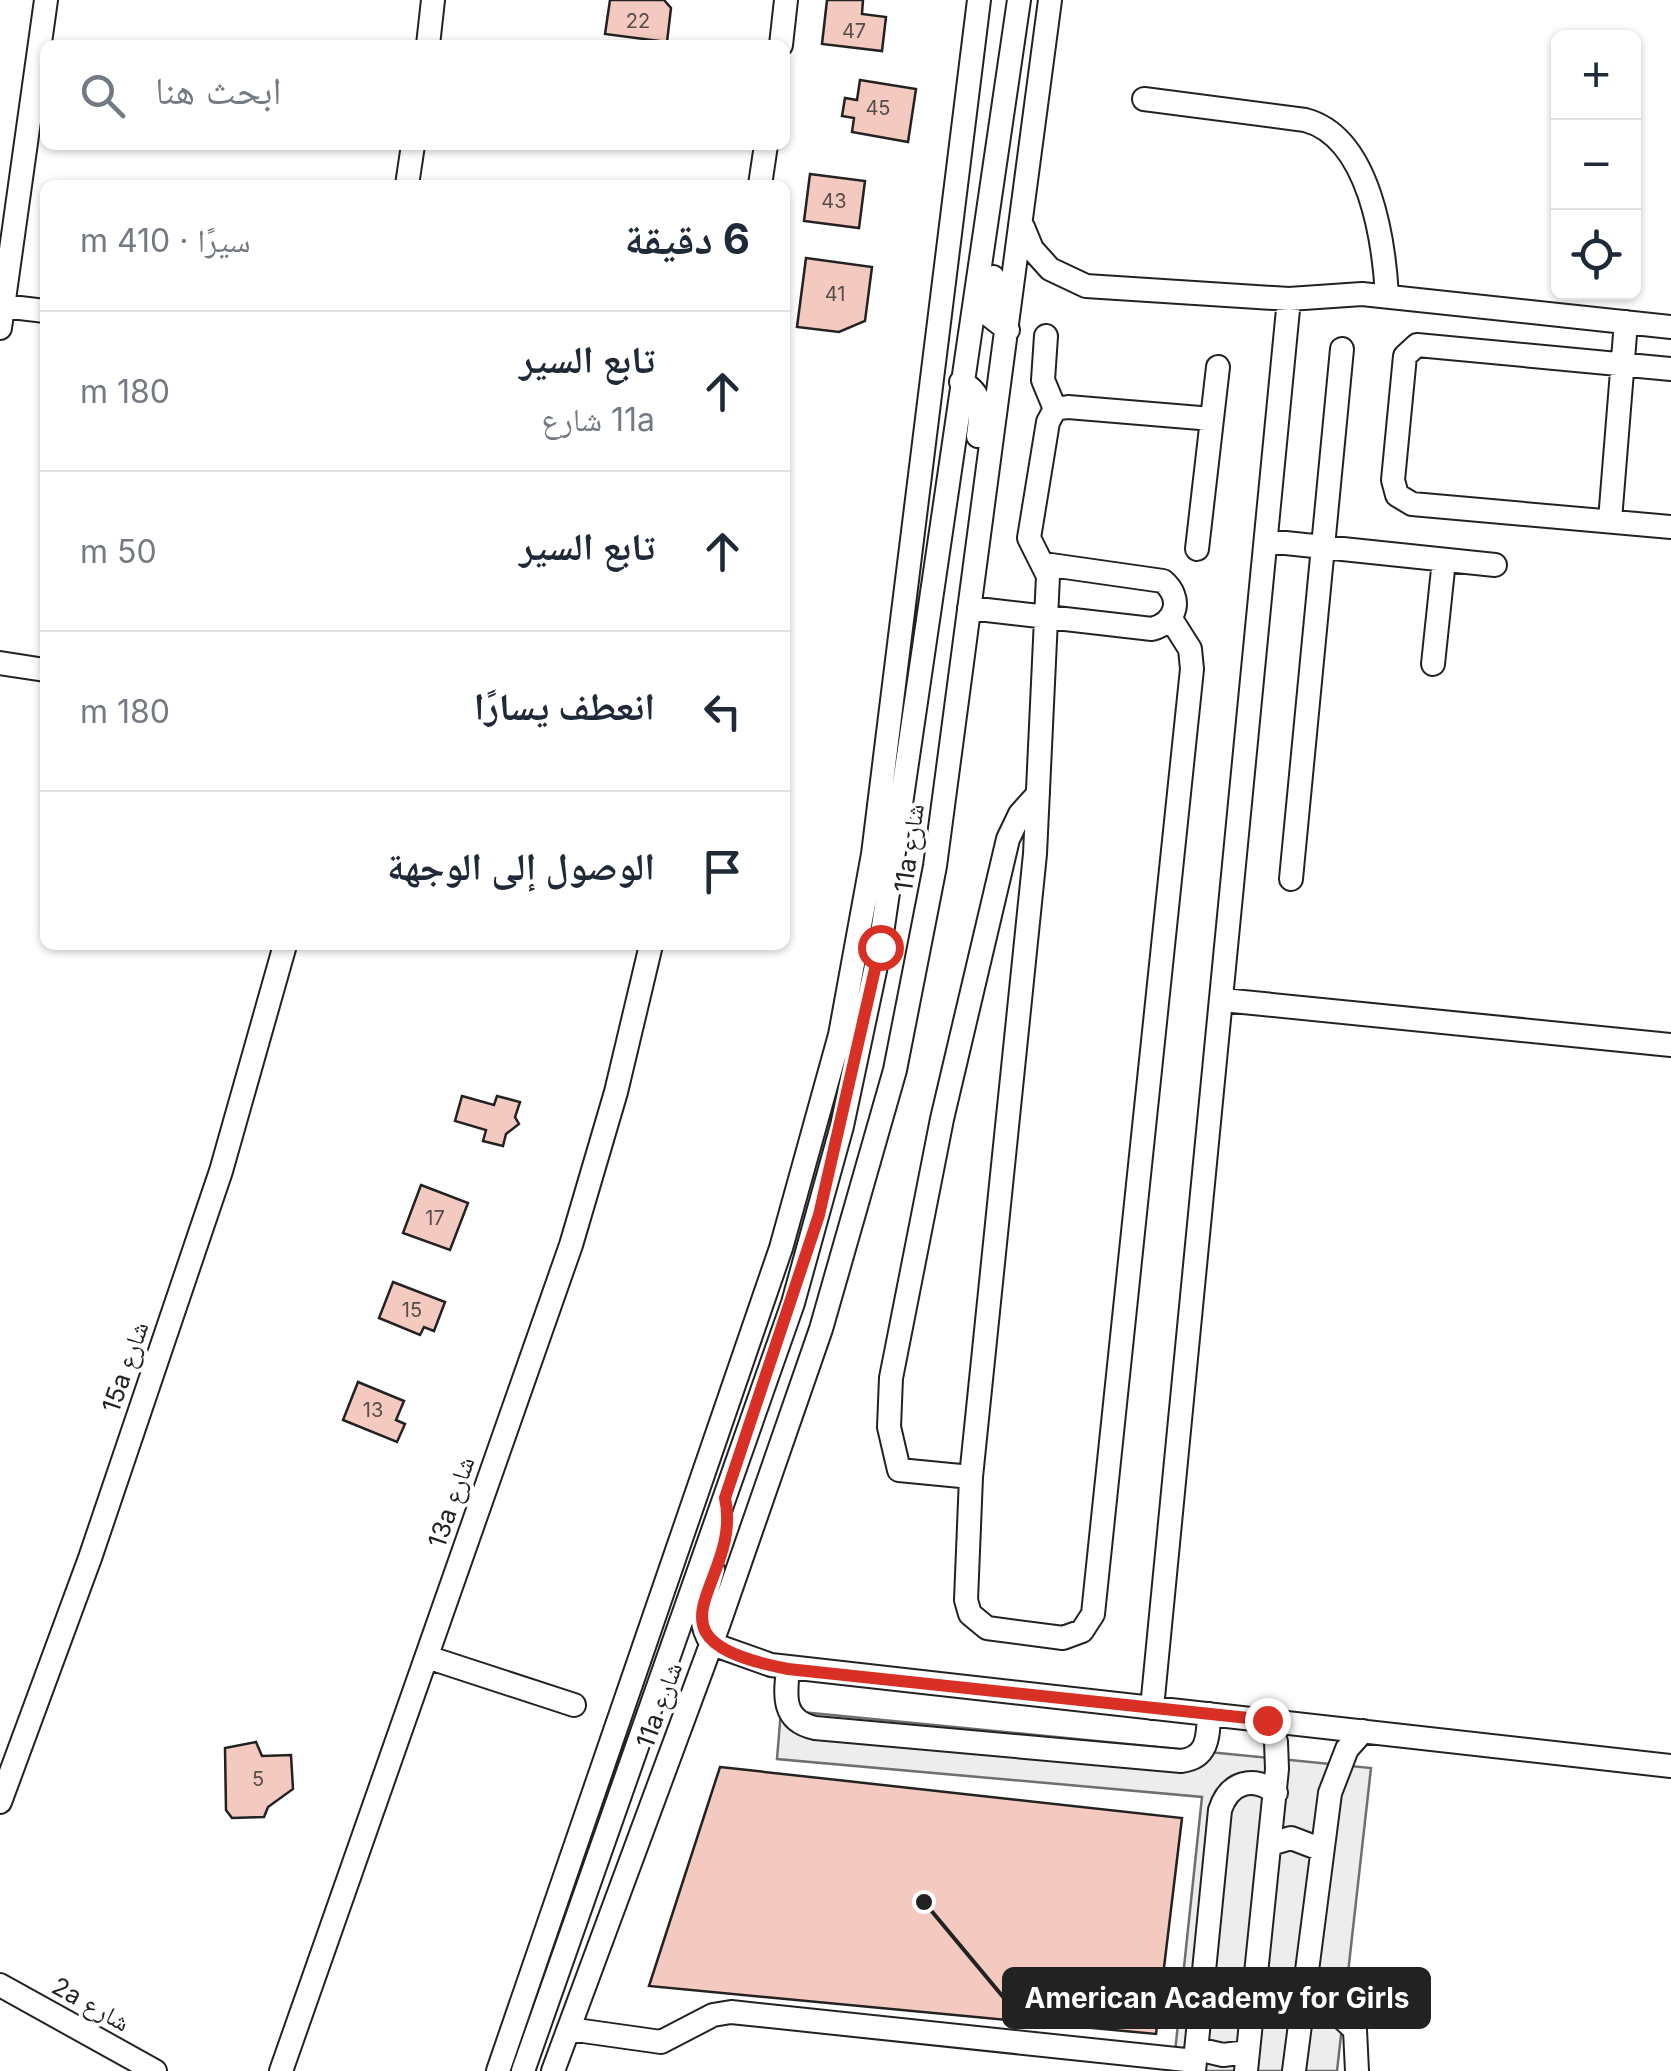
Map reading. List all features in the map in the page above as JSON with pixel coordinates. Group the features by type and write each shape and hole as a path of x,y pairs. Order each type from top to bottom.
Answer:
{"street":[{"path":"40,40 46,0"},
{"path":"429,40 434,0"},
{"path":"782,40 786,0"},
{"name":"11a شارع","path":"498,2071 803,1178 854,964 890,719 979,0"},
{"name":"11a شارع","path":"523,2071 793,1302 842,1126 880,947 1020,0"},
{"name":"11a شارع","path":"553,2071 712,1644 821,1329 878,1138 910,1002 946,785 1050,0"},
{"path":"40,43 2,317 40,312"},
{"path":"1144,99 1306,120 1327,130 1343,147 1378,215 1387,296"},
{"path":"407,180 411,150"},
{"path":"761,180 765,150"},
{"path":"994,174 998,238 988,309 995,322 1008,330"},
{"path":"1022,224 1040,260 1074,282 1289,299 1387,296 1671,327"},
{"path":"1152,1708 1289,299"},
{"path":"1610,520 1626,322"},
{"path":"1046,336 1043,380 1055,409"},
{"path":"1671,369 1417,345 1406,356 1394,488 1412,504 1671,527"},
{"path":"1291,880 1342,348"},
{"path":"1197,548 1218,368"},
{"path":"946,785 936,743 982,410 974,390 961,382"},
{"path":"1055,409 1212,419"},
{"path":"1044,564 1163,581 1174,594 1171,619 1190,649 1192,669 1092,1614 1082,1631 1063,1638 987,1628 970,1614 966,1600 971,1477 1038,794 1048,617 1044,564 1032,550 1029,538 1048,422 1055,409"},
{"path":"1266,541 1495,565"},
{"path":"1433,664 1444,560"},
{"path":"969,608 1152,629 1171,619"},
{"path":"0,664 40,669"},
{"path":"890,719 917,692"},
{"path":"971,1477 911,1475 899,1470 891,1445 890,1391 942,1119 1008,840 1020,814 1038,794"},
{"name":"15a شارع","path":"0,1802 90,1558 221,1171 283,950"},
{"name":"13a شارع","path":"280,2071 571,1245 616,1092 650,950"},
{"path":"1222,1000 1671,1045"},
{"path":"725,1498 726,1526 701,1616 712,1644 788,1669 1671,1766"},
{"path":"426,1657 574,1705"},
{"path":"788,1669 786,1707 798,1722 815,1728 1181,1761 1191,1760 1206,1747 1209,1714"},
{"path":"569,2029 660,2042 713,2015 732,2012 1195,2060 1223,2055 1247,2061 1276,1793 1276,1742 1267,1720"},
{"path":"1294,2071 1320,1849 1336,1770 1363,1731"},
{"path":"1195,2060 1220,1810 1232,1789 1242,1783 1266,1785 1276,1793"},
{"path":"1271,1844 1291,1838 1320,1849"},
{"path":"1304,1983 1355,2030 1357,2071"},
{"name":"2a شارع","path":"0,1986 155,2071"}],"shaded area":[{"path":"781,1710 1371,1768 1337,2071 1173,2071 1202,1797 777,1759"}],"building":[{"path":"610,0 664,0 671,8 667,40 605,34"},
{"path":"827,0 863,0 862,14 886,17 882,51 822,44"},
{"path":"860,80 916,89 908,142 852,132 854,118 842,116 845,98 857,100"},
{"path":"810,174 865,181 859,228 804,221"},
{"path":"806,258 872,267 865,321 839,332 797,327"},
{"path":"462,1096 494,1105 497,1096 520,1102 515,1117 519,1124 506,1134 503,1146 483,1141 486,1130 455,1121"},
{"path":"421,1185 468,1203 450,1250 403,1233"},
{"path":"393,1282 445,1302 434,1331 424,1327 420,1335 379,1318"},
{"path":"358,1382 404,1401 396,1420 405,1424 397,1442 343,1420"},
{"path":"256,1742 262,1756 291,1755 293,1789 268,1807 264,1817 232,1818 226,1810 225,1748"},
{"path":"720,1767 1182,1818 1156,2034 649,1986"}],"place":[{"name":"American Academy for Girls","path":"924,1902"}],"route":[{"path":"880,947 819,1215 725,1498 726,1526 702,1607 706,1636 712,1644 754,1661 788,1669 1267,1720"}]}
